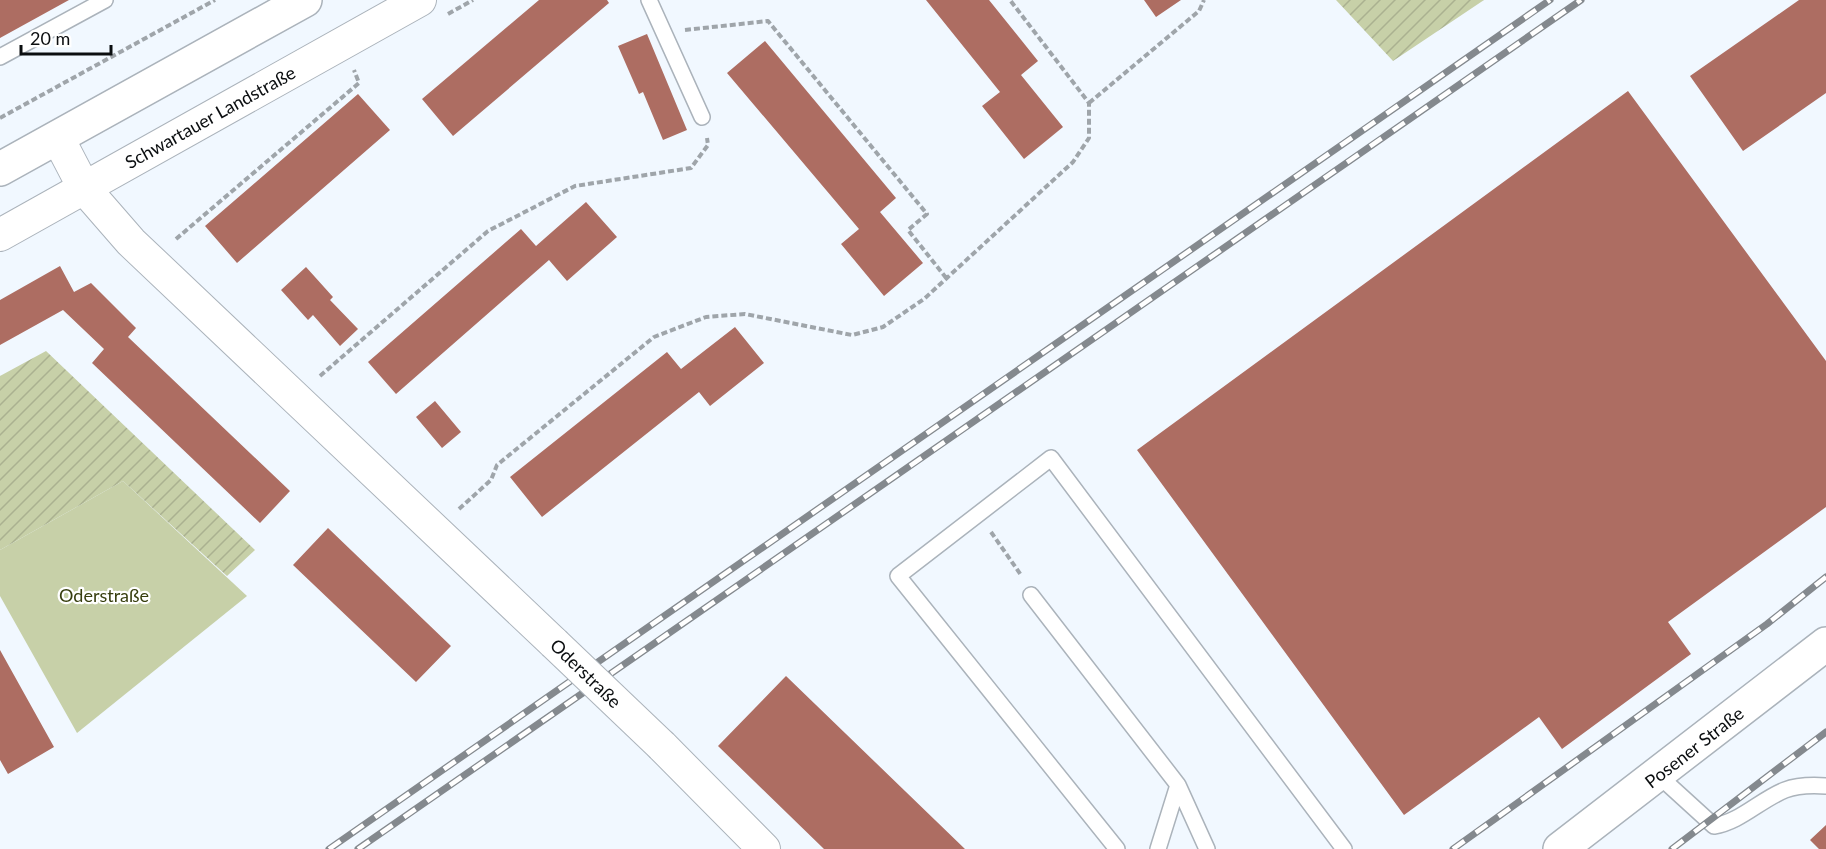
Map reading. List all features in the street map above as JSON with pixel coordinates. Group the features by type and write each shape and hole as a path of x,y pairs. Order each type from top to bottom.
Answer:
{"main road":[{"path":"0,169 305,0"},
{"name":"Posener Straße","path":"1560,849 1826,644"}],"street":[{"name":"Schwartauer Landstraße","path":"0,235 420,0"},
{"name":"Oderstraße","path":"58,138 84,188 131,242 662,746 764,849"}],"lane":[{"path":"0,57 105,0"},
{"path":"649,0 702,117"},
{"path":"1117,849 898,576 1051,458 1344,849"},
{"path":"1031,595 1178,785 1207,849"},
{"path":"1658,775 1714,826 1730,821 1784,790 1796,787 1826,786"},
{"path":"1158,849 1178,785"}],"path":[{"path":"0,118 215,0"},
{"path":"458,509 491,480 497,465 654,337 706,317 745,314 852,335 883,327 924,299 947,279 1073,162 1089,138 1089,103 1010,0"},
{"path":"1089,103 1199,11 1204,0"},
{"path":"664,33 768,21 927,214 908,230 947,279"},
{"path":"176,239 359,83 354,69"},
{"path":"320,376 488,231 575,186 691,168 708,145 702,117"},
{"path":"1008,554 1016,564"}],"green space":[{"path":"1336,0 1484,0 1393,61"},
{"path":"46,351 255,550 227,576 123,481 0,550 0,376"},
{"name":"Oderstraße","path":"123,481 247,596 77,733 0,596 0,550"}],"building":[{"path":"0,0 69,0 0,38"},
{"path":"539,0 607,0 609,3 453,136 422,99"},
{"path":"926,0 989,0 1038,61 1021,75 1063,127 1024,159 982,106 1000,92"},
{"path":"1144,0 1181,0 1156,17"},
{"path":"1799,0 1826,0 1826,93 1743,151 1690,76"},
{"path":"647,34 687,130 663,140 643,92 639,94 618,46"},
{"path":"765,41 896,198 880,212 923,263 884,296 841,244 859,229 727,73"},
{"path":"1628,91 1826,361 1826,507 1668,622 1691,654 1562,749 1539,717 1404,815 1137,450"},
{"path":"358,94 390,130 237,263 205,226"},
{"path":"586,202 617,237 567,281 549,260 396,394 368,362 521,229 536,246"},
{"path":"60,266 74,292 91,283 136,328 128,337 290,491 260,523 92,363 104,349 63,310 0,345 0,300"},
{"path":"306,267 333,297 330,300 358,329 340,346 313,315 308,320 281,290"},
{"path":"735,327 764,363 710,406 699,392 542,517 510,477 667,352 681,369"},
{"path":"435,401 461,432 442,448 416,417"},
{"path":"328,528 451,646 416,682 293,565"},
{"path":"0,650 54,747 8,774 0,760"},
{"path":"786,676 965,849 824,849 718,746"},
{"path":"1826,825 1826,849 1819,849 1810,840"}],"railway":[{"path":"329,849 1550,0"},
{"path":"358,849 1581,0"},
{"path":"1453,849 1767,624 1826,577"},
{"path":"1672,849 1826,732"}]}
